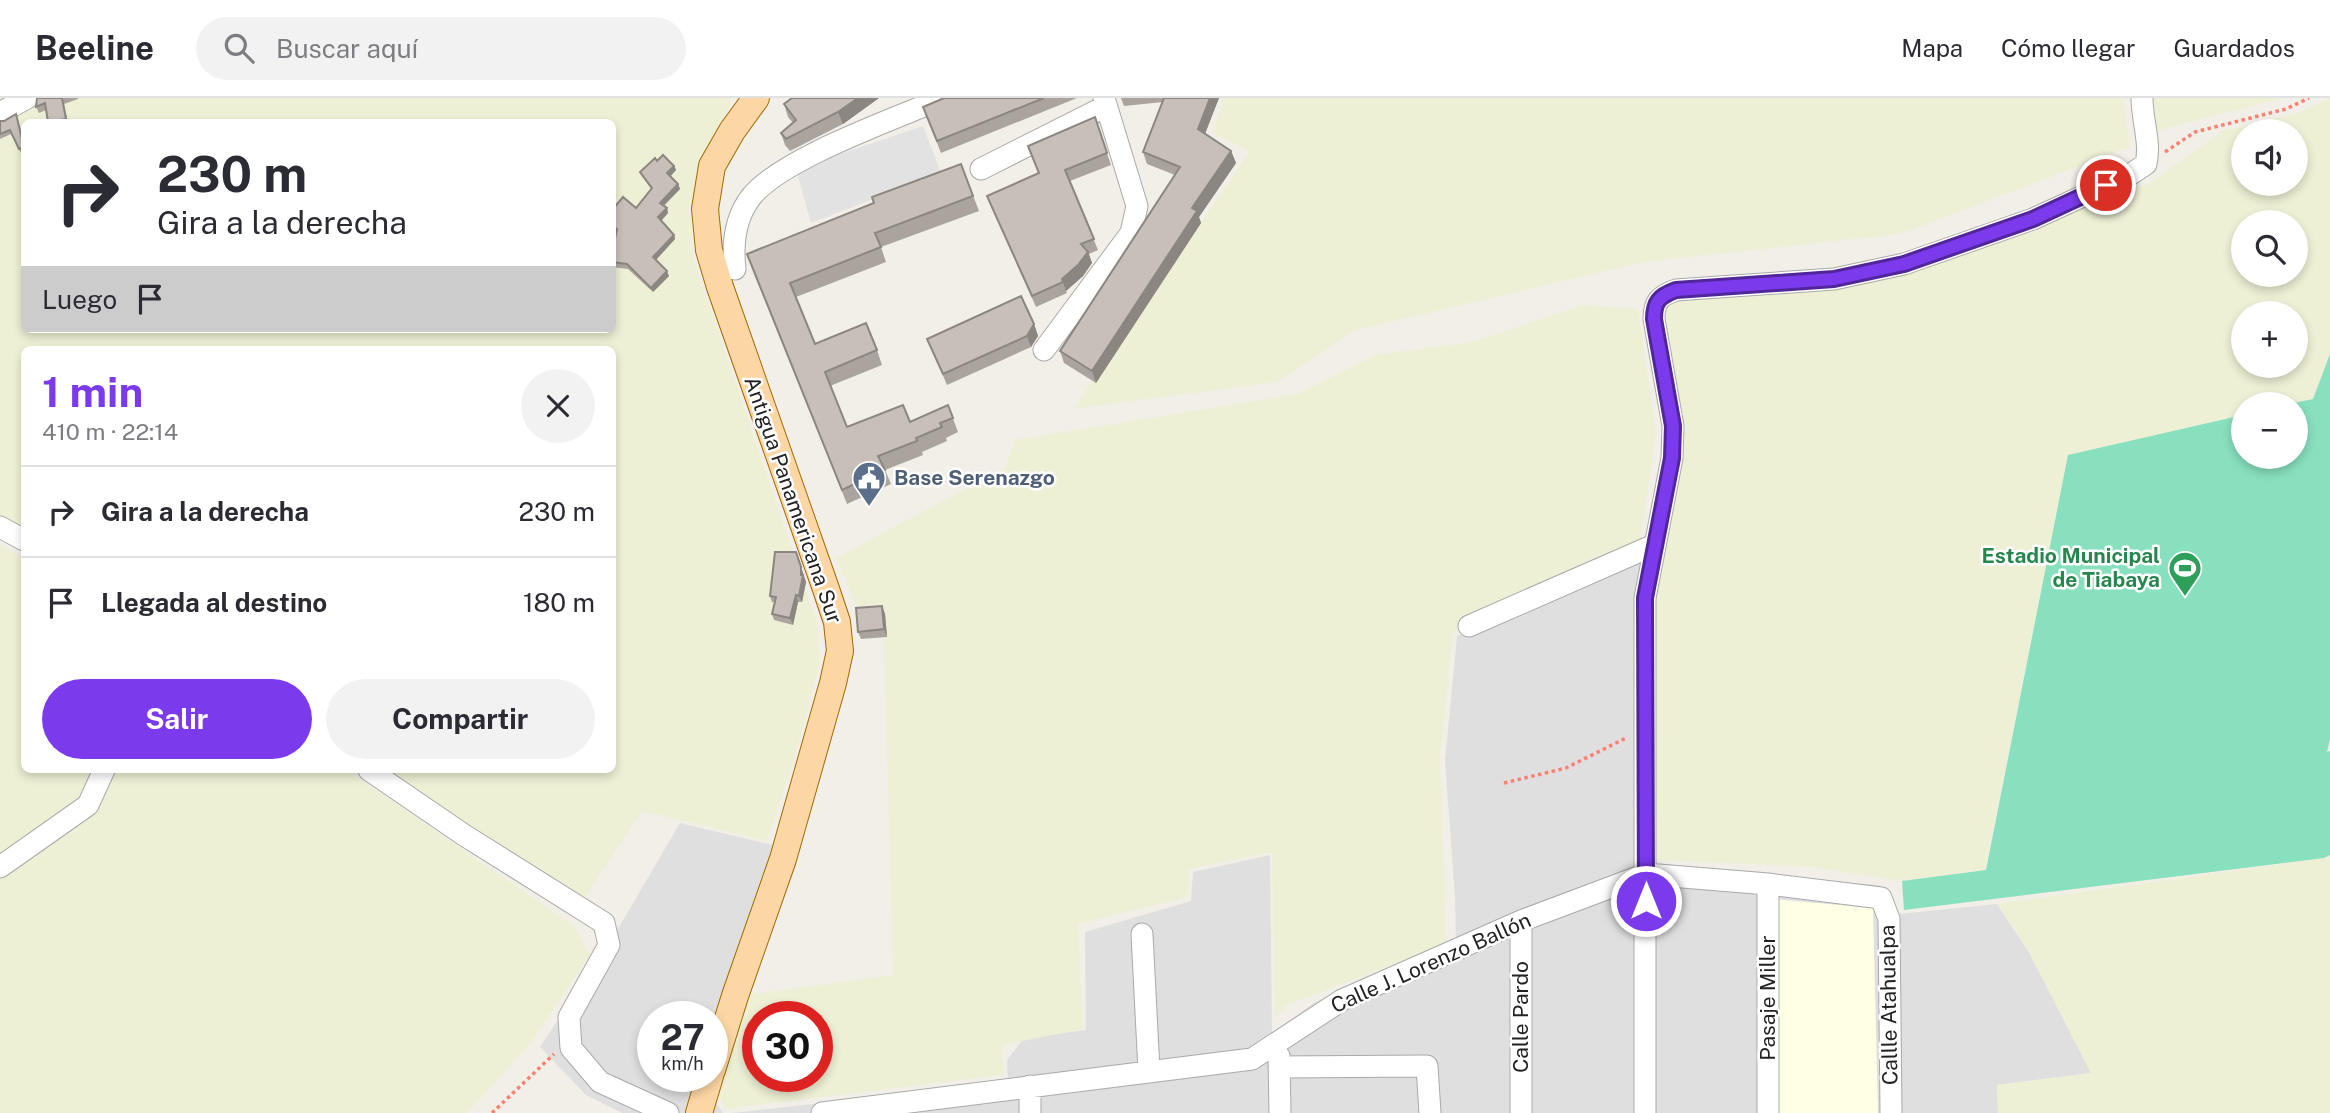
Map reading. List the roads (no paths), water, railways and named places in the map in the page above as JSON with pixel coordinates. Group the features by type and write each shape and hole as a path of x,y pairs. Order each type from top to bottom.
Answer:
{"main road":[{"name":"Antigua Panamericana Sur","path":"728,1019 783,859 840,651 836,622 826,589 709,250 705,209 712,166 732,131 756,98"},
{"path":"699,1113 705,1092"}],"street":[{"path":"0,113 27,98"},
{"path":"735,269 733,239 737,224 751,197 761,186 772,177 819,152 943,98"},
{"path":"1645,1113 1645,598 1672,458 1673,426 1654,306 1661,295 1676,290 1834,279 1904,264 2033,219 2131,174 2146,164 2150,148 2142,117 2142,98"},
{"path":"981,169 1105,102 1137,206 1137,216 1131,233 1044,350"},
{"path":"0,527 21,538"},
{"path":"1469,626 1654,545"},
{"path":"0,867 88,805 103,773"},
{"path":"373,773 464,835 604,923 609,945 569,1017 571,1048 600,1082 668,1113"},
{"name":"Calle J. Lorenzo Ballón","path":"822,1113 1252,1059 1342,1000 1521,921 1646,874 1768,884 1881,898"},
{"name":"Pasaje Miller","path":"1768,884 1768,1113"},
{"name":"Callle Atahualpa","path":"1881,898 1889,919 1891,1113"},
{"name":"Calle Pardo","path":"1521,921 1521,1113"},
{"path":"1142,934 1149,1071"},
{"path":"1279,1041 1280,1113"},
{"path":"1279,1067 1427,1066 1430,1113"},
{"path":"1030,1086 1030,1113"}],"place":[{"name":"Base Serenazgo","path":"869,508"},
{"name":"Estadio Municipal de Tiabaya","path":"2185,598"}]}
